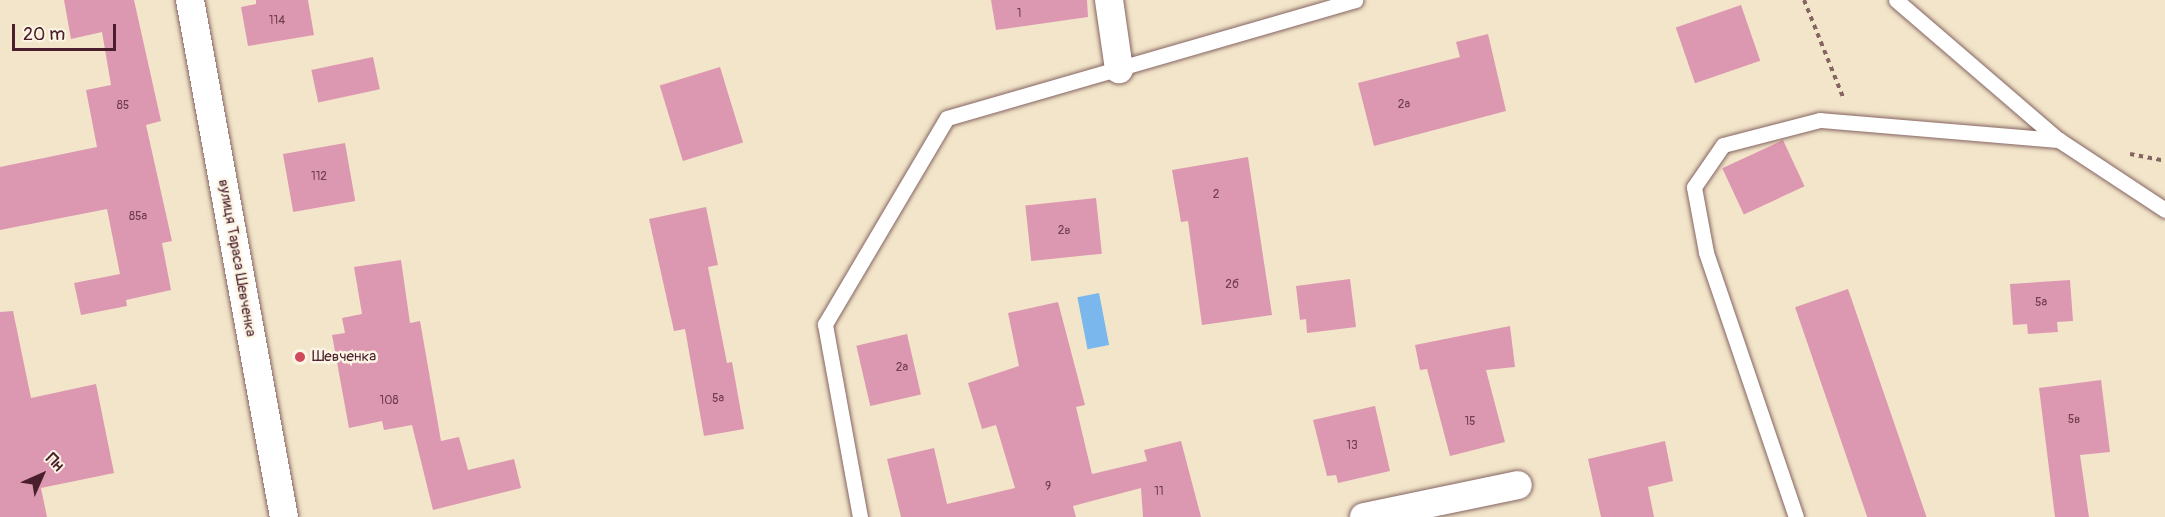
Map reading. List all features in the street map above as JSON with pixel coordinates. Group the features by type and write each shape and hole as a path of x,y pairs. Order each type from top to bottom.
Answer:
{"street":[{"name":"вулиця Тараса Шевченка","path":"190,0 284,517"},
{"path":"1109,0 1119,69"},
{"path":"1364,517 1518,484"}],"lane":[{"path":"860,517 825,324 947,118 1355,0"},
{"path":"1896,0 2059,140 2165,210"},
{"path":"1796,517 1706,252 1694,187 1723,145 1820,120 2059,140"}],"path":[{"path":"1804,0 1853,122"}],"water":[{"path":"1099,293 1109,345 1088,349 1077,297"}],"building":[{"path":"64,0 134,0 161,121 146,125 172,241 162,243 171,290 126,300 127,306 81,315 74,283 120,274 107,209 0,230 0,167 97,147 86,90 111,85 102,32 71,39"},
{"path":"256,0 308,0 314,35 248,46 241,7 256,4"},
{"path":"991,0 1087,0 1088,17 996,30"},
{"path":"1741,5 1760,61 1695,83 1676,27"},
{"path":"1488,34 1506,111 1374,146 1358,83 1460,57 1456,42"},
{"path":"373,57 380,89 318,102 311,70"},
{"path":"720,67 743,143 683,161 660,85"},
{"path":"1783,140 1805,186 1744,215 1722,168"},
{"path":"345,143 355,201 293,212 283,154"},
{"path":"1248,157 1272,315 1202,325 1188,221 1181,222 1172,170"},
{"path":"1096,198 1102,254 1031,261 1025,205"},
{"path":"706,207 718,265 708,267 727,363 732,362 744,429 704,436 685,329 674,331 649,219"},
{"path":"401,260 410,323 420,321 441,441 459,437 468,470 514,459 521,488 433,510 412,425 384,430 382,421 349,428 332,335 345,333 342,318 362,314 354,267"},
{"path":"1350,279 1356,327 1307,333 1306,319 1300,320 1296,286"},
{"path":"2070,280 2073,321 2057,322 2058,332 2028,334 2027,324 2013,325 2010,284"},
{"path":"1848,289 1926,517 1867,517 1795,307"},
{"path":"1058,302 1085,405 1076,407 1092,474 1147,461 1144,450 1181,441 1201,517 1143,517 1141,488 1073,506 1076,517 901,517 887,459 934,448 947,504 1015,488 996,425 982,429 968,383 1019,366 1008,313"},
{"path":"13,311 31,398 96,384 114,473 41,488 47,517 0,517 0,312"},
{"path":"1510,326 1515,367 1486,370 1505,442 1450,456 1427,369 1420,370 1415,345"},
{"path":"907,334 921,394 870,406 856,346"},
{"path":"2101,380 2110,452 2080,455 2089,517 2055,517 2039,388"},
{"path":"1375,406 1390,471 1338,483 1336,475 1327,476 1313,420"},
{"path":"1665,441 1673,481 1648,487 1654,517 1601,517 1588,459"}],"place":[{"name":"Шевченка","path":"300,357"}]}
